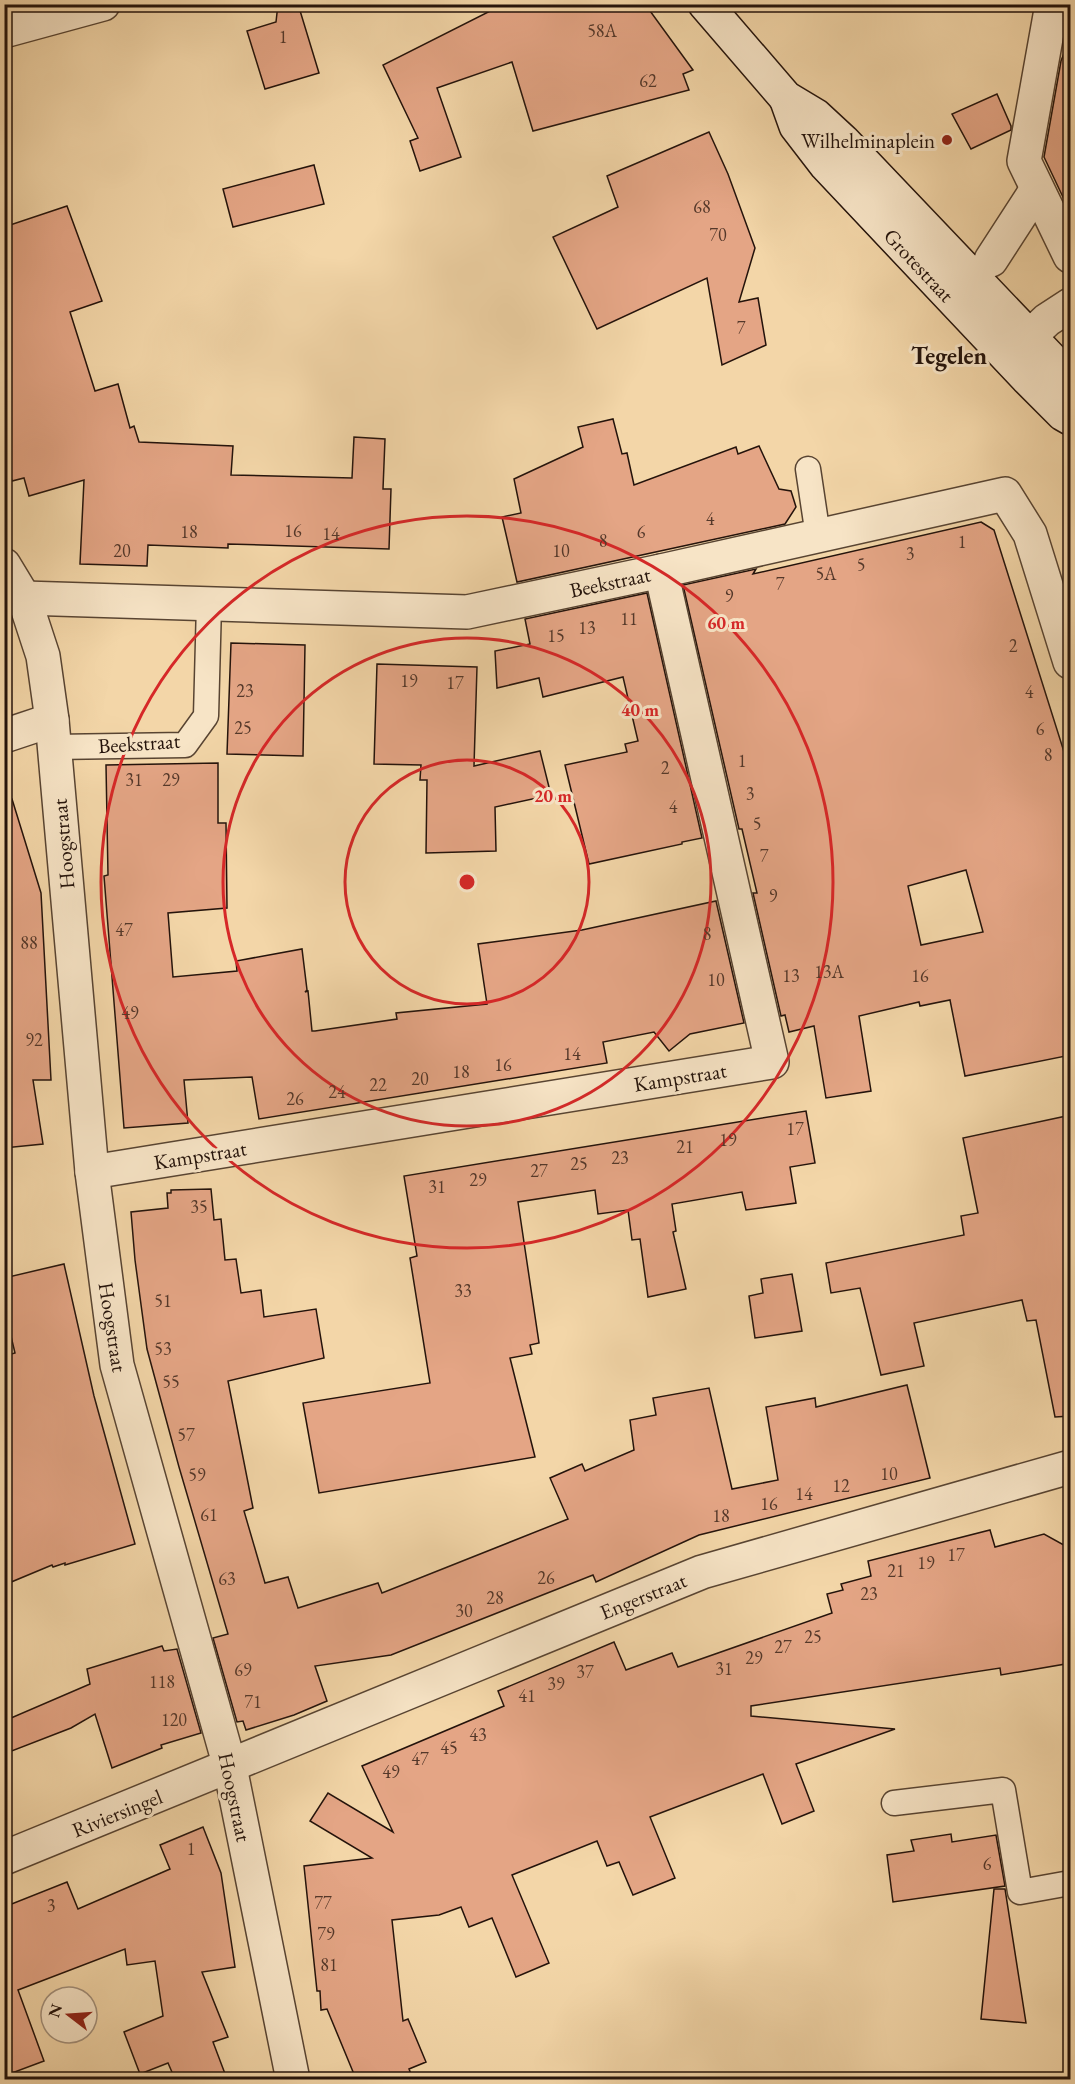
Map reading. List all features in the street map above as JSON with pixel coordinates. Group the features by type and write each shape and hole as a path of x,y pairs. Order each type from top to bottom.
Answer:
{"street":[{"path":"4,31 103,4"},
{"name":"Grotestraat","path":"705,4 786,98 816,116 843,141 1018,347 1061,376 1063,414 1071,418"},
{"path":"1054,6 1024,161 1071,256"},
{"path":"991,260 1037,189"},
{"path":"1018,347 1047,320 1071,305"},
{"name":"Beekstraat","path":"24,598 467,612 1005,494 1030,534 1071,662"},
{"name":"Hoogstraat","path":"4,565 24,598 43,656 53,734 92,1172 117,1365 230,1767 293,2079"},
{"name":"Kampstraat","path":"92,1172 772,1062 661,571"},
{"path":"4,736 53,734"},
{"name":"Engerstraat","path":"230,1767 702,1572 1071,1467"},
{"name":"Riviersingel","path":"4,1858 230,1767"}],"lane":[{"path":"808,469 818,536"},
{"name":"Beekstraat","path":"53,734 185,745 207,716 209,604"},
{"path":"894,1803 1003,1790 1020,1892 1071,1882"}],"building":[{"path":"278,4 298,4 319,73 265,89 247,31 276,22"},
{"path":"504,4 645,4 693,70 683,74 689,90 533,131 512,62 437,88 461,157 420,171 410,141 418,138 383,65"},
{"path":"1068,43 1071,43 1071,214 1044,157 1061,61"},
{"path":"997,94 1011,130 971,149 952,114"},
{"path":"709,132 728,174 755,248 739,302 758,298 766,345 722,365 707,278 597,329 553,237 618,207 607,176"},
{"path":"314,165 324,204 233,227 223,189"},
{"path":"67,206 102,301 70,312 95,391 118,384 130,428 134,426 139,442 233,446 231,475 352,478 354,437 385,439 383,489 391,489 389,549 228,544 228,548 148,545 147,566 80,564 84,480 29,496 24,478 12,481 4,455 4,227"},
{"path":"613,419 622,454 627,453 634,485 736,447 738,454 759,446 779,489 791,491 796,507 785,524 517,582 502,517 521,513 514,479 583,447 578,427"},
{"path":"981,522 994,530 1071,774 1071,1055 965,1076 950,1000 920,1006 919,1002 859,1016 871,1091 826,1098 814,1026 789,1032 785,1015 781,1016 753,893 757,893 742,829 739,829 683,585 756,569 753,574","holes":["966,870 983,932 921,945 908,886"]},
{"path":"647,593 702,838 589,864 565,765 627,752 625,744 638,741 623,677 543,697 539,678 497,688 495,651 530,644 525,619"},
{"path":"231,643 305,645 303,756 227,754"},
{"path":"377,664 477,667 474,766 540,751 551,795 495,807 496,851 426,853 427,780 420,780 421,765 374,764"},
{"path":"218,763 218,823 226,823 227,908 168,913 173,977 237,971 236,961 302,949 307,990 305,992 308,991 312,1031 315,1031 397,1019 396,1013 487,1004 478,944 582,930 716,901 744,1023 690,1034 669,1051 654,1032 603,1042 607,1063 259,1119 252,1077 184,1080 188,1123 124,1128 104,876 108,875 106,765"},
{"path":"12,799 41,893 51,1080 33,1080 43,1144 4,1148 4,800"},
{"path":"806,1111 815,1163 790,1167 796,1203 746,1210 742,1192 672,1204 676,1231 673,1232 686,1289 648,1297 640,1239 632,1240 628,1210 598,1214 595,1190 518,1202 539,1343 530,1345 532,1354 510,1358 535,1457 319,1493 303,1403 430,1383 410,1258 417,1256 404,1176"},
{"path":"1071,1115 1071,1416 1055,1417 1036,1320 1027,1321 1022,1300 914,1323 924,1366 881,1375 860,1288 831,1293 826,1263 964,1235 961,1216 978,1213 963,1138"},
{"path":"211,1189 214,1220 221,1219 225,1260 236,1259 241,1293 261,1290 264,1317 316,1309 324,1358 228,1381 253,1508 244,1511 265,1583 288,1577 298,1608 378,1583 382,1593 568,1519 550,1478 582,1464 585,1471 634,1450 630,1420 656,1415 653,1398 709,1388 732,1489 778,1480 766,1407 815,1398 816,1407 907,1385 930,1478 699,1535 596,1582 593,1575 391,1655 315,1666 327,1701 294,1715 246,1730 243,1721 237,1722 213,1638 228,1634 147,1349 131,1212 168,1208 167,1193 171,1193 171,1190"},
{"path":"64,1264 94,1396 135,1544 65,1565 65,1563 53,1567 52,1565 4,1585 4,1356 15,1353 4,1307 4,1278"},
{"path":"792,1274 802,1331 755,1338 749,1296 763,1293 761,1279"},
{"path":"990,1530 995,1547 1044,1534 1071,1549 1071,1663 1001,1675 1000,1668 751,1706 751,1716 895,1729 796,1764 814,1811 782,1824 763,1774 650,1817 675,1878 633,1895 619,1862 607,1866 597,1841 512,1875 549,1963 516,1977 492,1918 469,1927 461,1907 439,1915 392,1920 403,2021 408,2019 426,2062 409,2069 413,2079 356,2079 327,2009 321,2010 304,1866 372,1858 310,1821 328,1793 393,1832 362,1766 504,1706 498,1691 614,1642 626,1670 672,1653 678,1667 832,1613 827,1594 843,1590 841,1584 871,1576 868,1561"},
{"path":"162,1646 164,1651 177,1649 201,1733 161,1745 162,1748 112,1768 95,1714 71,1728 4,1754 4,1721 90,1684 87,1669"},
{"path":"203,1827 221,1873 235,1967 202,1972 228,2037 213,2042 227,2079 175,2079 168,2063 140,2074 124,2032 163,2016 155,1961 127,1965 125,1949 18,1990 44,2061 4,2076 4,1907 67,1882 78,1909 170,1869 160,1845"},
{"path":"951,1834 952,1842 996,1835 1005,1886 893,1902 887,1855 914,1851 911,1840"},
{"path":"994,1889 1005,1889 1026,2023 981,2019"}],"place":[{"name":"Wilhelminaplein","path":"947,140"}],"district":[{"name":"Tegelen","path":"949,355"}]}
